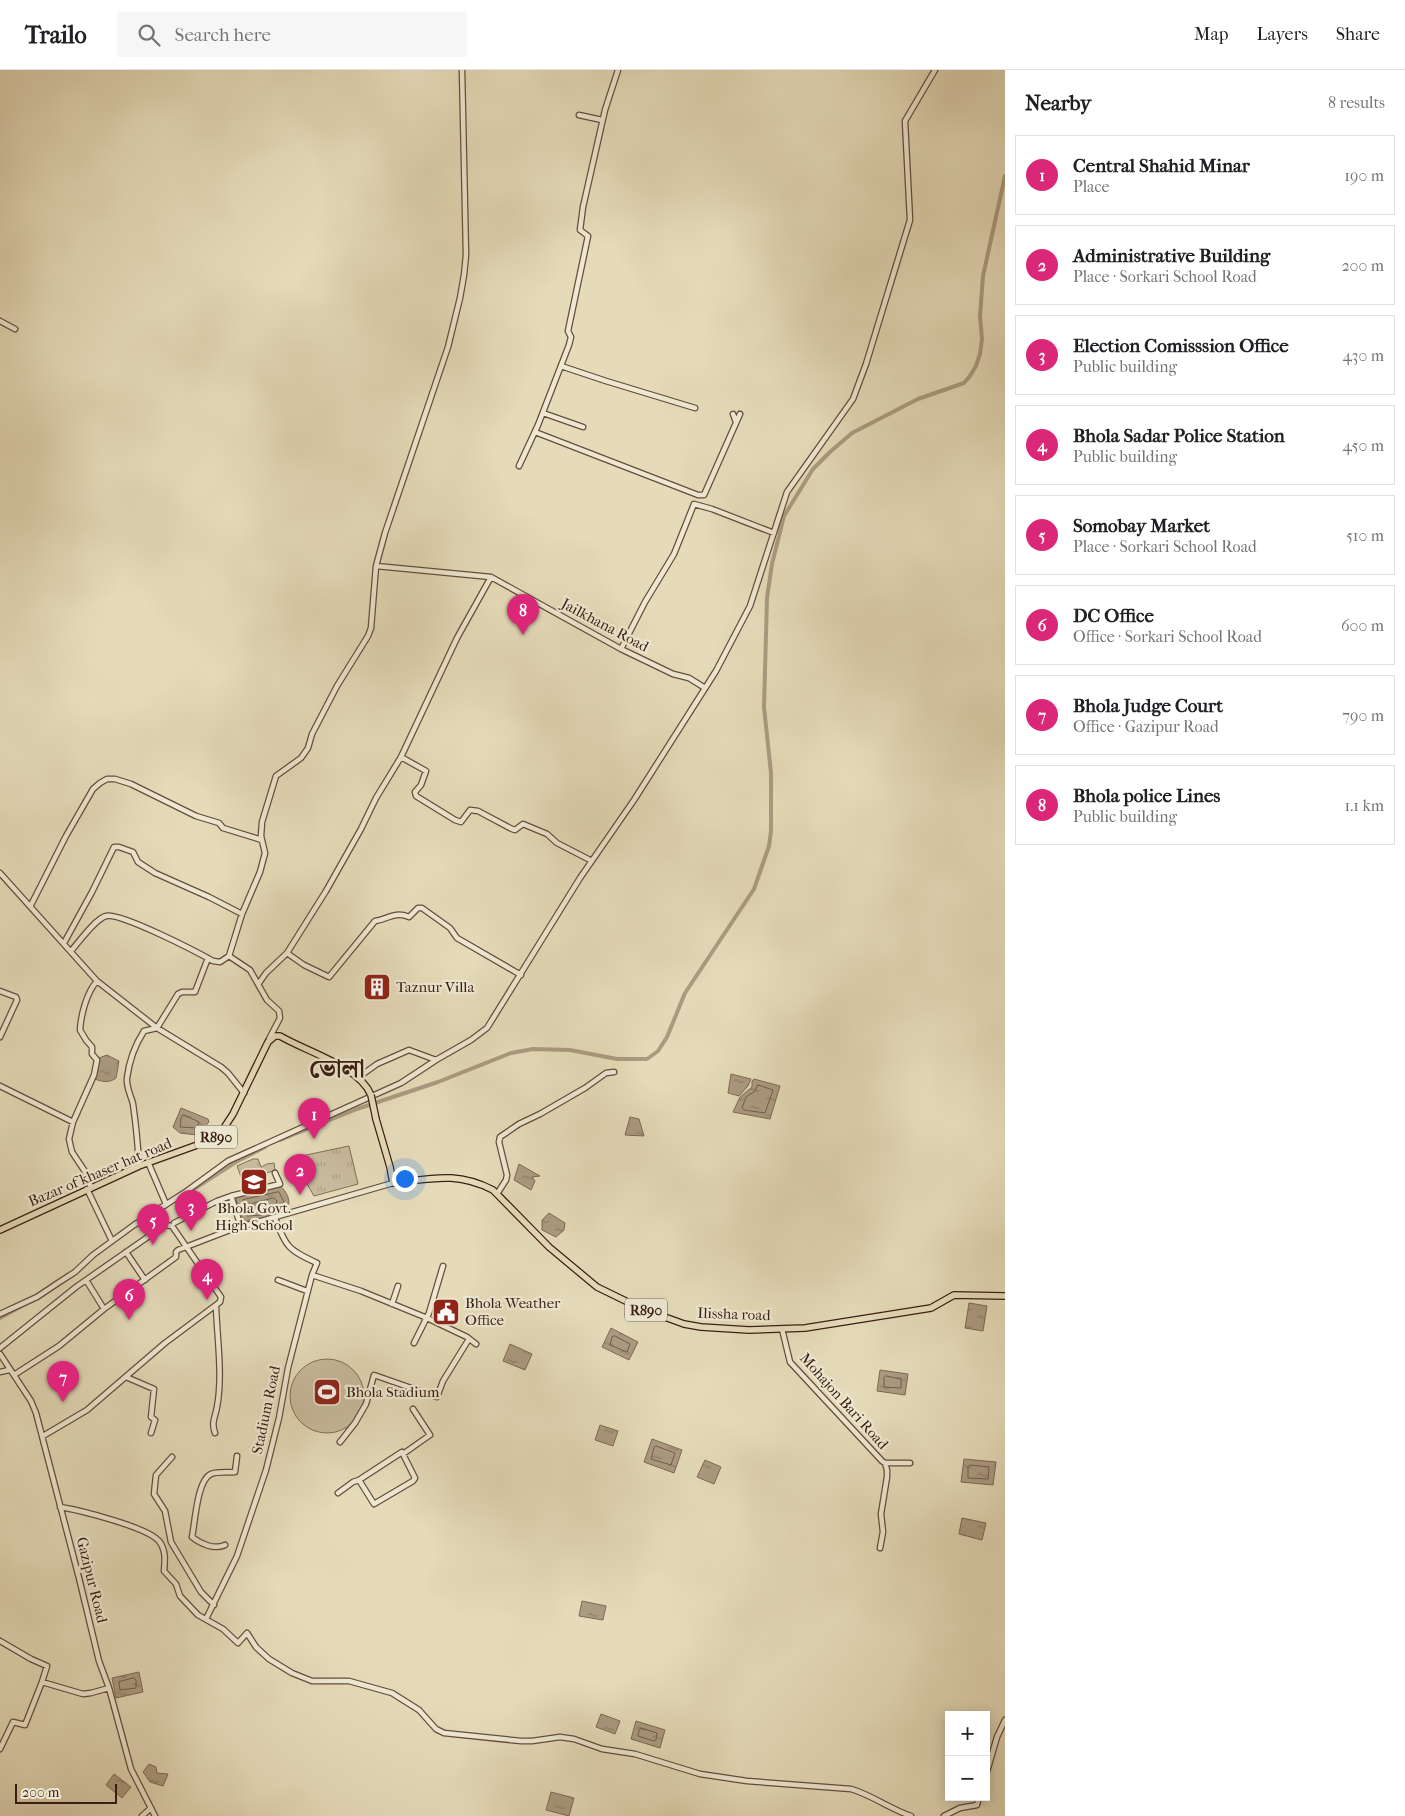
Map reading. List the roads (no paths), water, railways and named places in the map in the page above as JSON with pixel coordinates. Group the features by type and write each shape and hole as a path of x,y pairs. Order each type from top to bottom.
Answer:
{"main road":[{"path":"268,1042 275,1036 280,1036 348,1068 359,1077 371,1095 390,1167 392,1183"},
{"name":"Bazar of khaser hat road","path":"0,1230 148,1162 200,1144 220,1134 244,1093 268,1042"},
{"name":"Ilissha road","path":"392,1183 424,1178 454,1178 484,1185 493,1190 549,1246 597,1287 621,1299 676,1321 701,1328 749,1330 805,1328 931,1308 954,1295 1005,1296"}],"street":[{"path":"71,951 94,925 105,916 113,915 140,925 208,958 220,962 229,956 242,914 260,872 265,853 261,836 262,822 276,776 301,758 308,748 312,734 337,686 368,636 372,620 376,566 385,533 448,347 460,298 466,255 462,70"},
{"path":"519,466 543,413 569,345 571,336 568,332 588,236 580,230 583,207 602,120 618,70"},
{"path":"0,1314 37,1297 75,1272 112,1241 228,1161 402,1083 487,1028 592,861 634,800 705,688 750,606 787,492 854,399 910,220 905,121 936,70"},
{"path":"579,115 602,120"},
{"path":"0,320 15,329"},
{"path":"561,366 606,382 695,408"},
{"path":"543,413 583,427"},
{"path":"733,414 736,422"},
{"path":"535,432 698,495 704,495 740,414"},
{"path":"621,649 645,602 674,554 694,504 774,533"},
{"name":"Jailkhana Road","path":"376,566 491,577 621,649 673,674 689,678 705,688"},
{"path":"258,983 288,953 330,884 376,798 401,757 457,638 491,577"},
{"path":"401,757 426,771 421,785 415,792 416,796 455,820 461,822 470,810 478,811 515,830 523,824 547,834 557,843 592,861"},
{"path":"30,905 93,789 107,779 132,784 196,816 216,822 223,828 262,840"},
{"path":"64,944 114,847 133,852 138,862 155,873 242,914"},
{"path":"0,873 98,981 158,1028 221,1067 244,1093"},
{"path":"288,953 304,965 329,977 375,921 386,920 391,915 402,914 409,917 418,908 422,908 450,928 457,938 521,975"},
{"path":"229,956 250,970 267,1000 280,1014 278,1023 268,1042"},
{"path":"139,1166 137,1129 132,1098 128,1091 127,1078 136,1044 144,1031 158,1028 178,994 182,992 195,992 208,958"},
{"path":"98,981 87,1001 80,1030 92,1047 92,1054 96,1060 94,1075 73,1122 70,1133 70,1147 86,1173 89,1188 112,1241"},
{"path":"0,991 16,997 17,1000 0,1037"},
{"path":"0,1020 7,1023"},
{"path":"359,1077 377,1064 409,1050 436,1060"},
{"path":"497,1194 507,1175 499,1142 500,1137 519,1124 585,1088 606,1073 614,1072"},
{"path":"0,1086 73,1122"},
{"path":"148,1162 166,1204"},
{"path":"174,1223 217,1201 280,1184 276,1173"},
{"path":"14,1374 59,1346 104,1309 176,1257 176,1252 242,1227 392,1183"},
{"path":"231,1196 242,1227"},
{"path":"275,1218 283,1240 289,1248 317,1263 312,1275 361,1291 426,1318 476,1344"},
{"path":"0,1348 86,1280 166,1225 170,1225 175,1230 221,1297 220,1302 216,1306 165,1343 87,1410 43,1436"},
{"path":"126,1252 145,1280"},
{"path":"414,1343 426,1318 443,1266"},
{"name":"Stadium Road","path":"206,1619 237,1556 266,1470 279,1418 288,1368 312,1275"},
{"path":"86,1280 104,1309"},
{"path":"278,1280 308,1291"},
{"path":"392,1304 398,1286"},
{"path":"215,1433 212,1424 217,1407 220,1381 216,1306"},
{"name":"Mohajon Bari Road","path":"782,1329 790,1362 884,1463 910,1463"},
{"path":"340,1442 355,1423 366,1404 374,1375 437,1397 443,1381 469,1339"},
{"name":"Gazipur Road","path":"0,1354 30,1401 43,1436 99,1660 109,1688 131,1769 155,1816"},
{"path":"0,1372 9,1370"},
{"path":"126,1377 154,1389 151,1417 155,1420 151,1434"},
{"path":"338,1493 402,1452 403,1454 430,1435 413,1408"},
{"path":"359,1480 374,1504 381,1500 415,1478 403,1454"},
{"path":"225,1545 211,1547 192,1538 196,1507 202,1483 206,1477 212,1473 235,1472 237,1456"},
{"path":"172,1457 156,1475 154,1494 165,1511 172,1542 201,1592 214,1605"},
{"path":"880,1548 883,1532 881,1514 887,1477 884,1463"},
{"path":"60,1506 139,1528 158,1541 165,1556 164,1571 176,1584 180,1596 198,1615 223,1630 238,1643 247,1632 256,1647 270,1659 306,1680 349,1681 399,1696 419,1710 436,1729 444,1733 520,1741 560,1737 574,1739 602,1748 635,1754 700,1774 747,1781 851,1789 911,1816"},
{"path":"0,1641 47,1666 26,1723 13,1722 0,1749"},
{"path":"42,1682 83,1694 109,1688"},
{"path":"990,1761 1005,1720"},
{"path":"944,1816 963,1807 977,1805 978,1801"},
{"path":"142,1816 151,1808"}],"water":[{"path":"107,1055 119,1061 116,1078 111,1081 100,1081 95,1079 99,1058"},
{"path":"731,1074 751,1079 748,1086 739,1096 728,1093"},
{"path":"754,1079 780,1086 770,1119 733,1112 740,1097 752,1087"},
{"path":"181,1108 208,1119 209,1122 200,1133 197,1135 180,1133 173,1127"},
{"path":"630,1117 639,1119 644,1136 625,1135"},
{"path":"519,1164 540,1176 532,1177 535,1181 531,1190 514,1180"},
{"path":"280,1186 286,1192 289,1203 285,1214 252,1221 247,1225 239,1212 236,1197"},
{"path":"549,1213 565,1223 564,1230 556,1237 542,1230 542,1220"},
{"path":"969,1303 987,1306 983,1331 965,1328"},
{"path":"611,1328 638,1342 629,1360 602,1347"},
{"path":"510,1344 532,1354 525,1370 503,1361"},
{"path":"880,1370 908,1374 905,1395 877,1391"},
{"path":"600,1425 618,1431 613,1446 595,1440"},
{"path":"652,1439 682,1450 674,1473 644,1462"},
{"path":"964,1459 996,1462 993,1485 961,1482"},
{"path":"705,1460 721,1467 714,1484 697,1477"},
{"path":"962,1518 986,1523 982,1540 959,1534"},
{"path":"582,1601 606,1606 603,1620 579,1616"},
{"path":"139,1672 143,1692 116,1698 112,1678"},
{"path":"601,1714 620,1721 615,1734 596,1727"},
{"path":"636,1721 665,1730 660,1748 631,1739"},
{"path":"149,1764 156,1767 157,1773 168,1774 163,1786 150,1782 143,1772"},
{"path":"114,1774 131,1787 122,1798 106,1785"},
{"path":"551,1792 574,1798 569,1816 546,1810"}],"waterway":[{"path":"280,1140 357,1109 438,1082 511,1053 533,1049 570,1050 617,1059 647,1059 658,1051 667,1037 685,993 754,889 769,846 771,831 771,773 764,707 767,598 772,564 784,516 813,469 852,433 918,399 964,383 970,376 980,354 983,276 1005,176"},
{"path":"183,1196 236,1162 265,1147"},
{"path":"0,1318 25,1304"}],"place":[{"name":"Bhola police Lines","path":"523,635"},
{"name":"Taznur Villa","path":"377,987"},
{"name":"Central Shahid Minar","path":"314,1139"},
{"name":"Bhola Govt. High School","path":"254,1182"},
{"name":"Administrative Building","path":"300,1195"},
{"name":"Election Comisssion Office","path":"191,1231"},
{"name":"Somobay Market","path":"153,1245"},
{"name":"Bhola Sadar Police Station","path":"207,1300"},
{"name":"Bhola Weather Office","path":"446,1312"},
{"name":"DC Office","path":"129,1320"},
{"name":"Bhola Stadium","path":"327,1392"},
{"name":"Bhola Judge Court","path":"63,1402"}],"district":[{"name":"ভোলা","path":"337,1068"}]}
